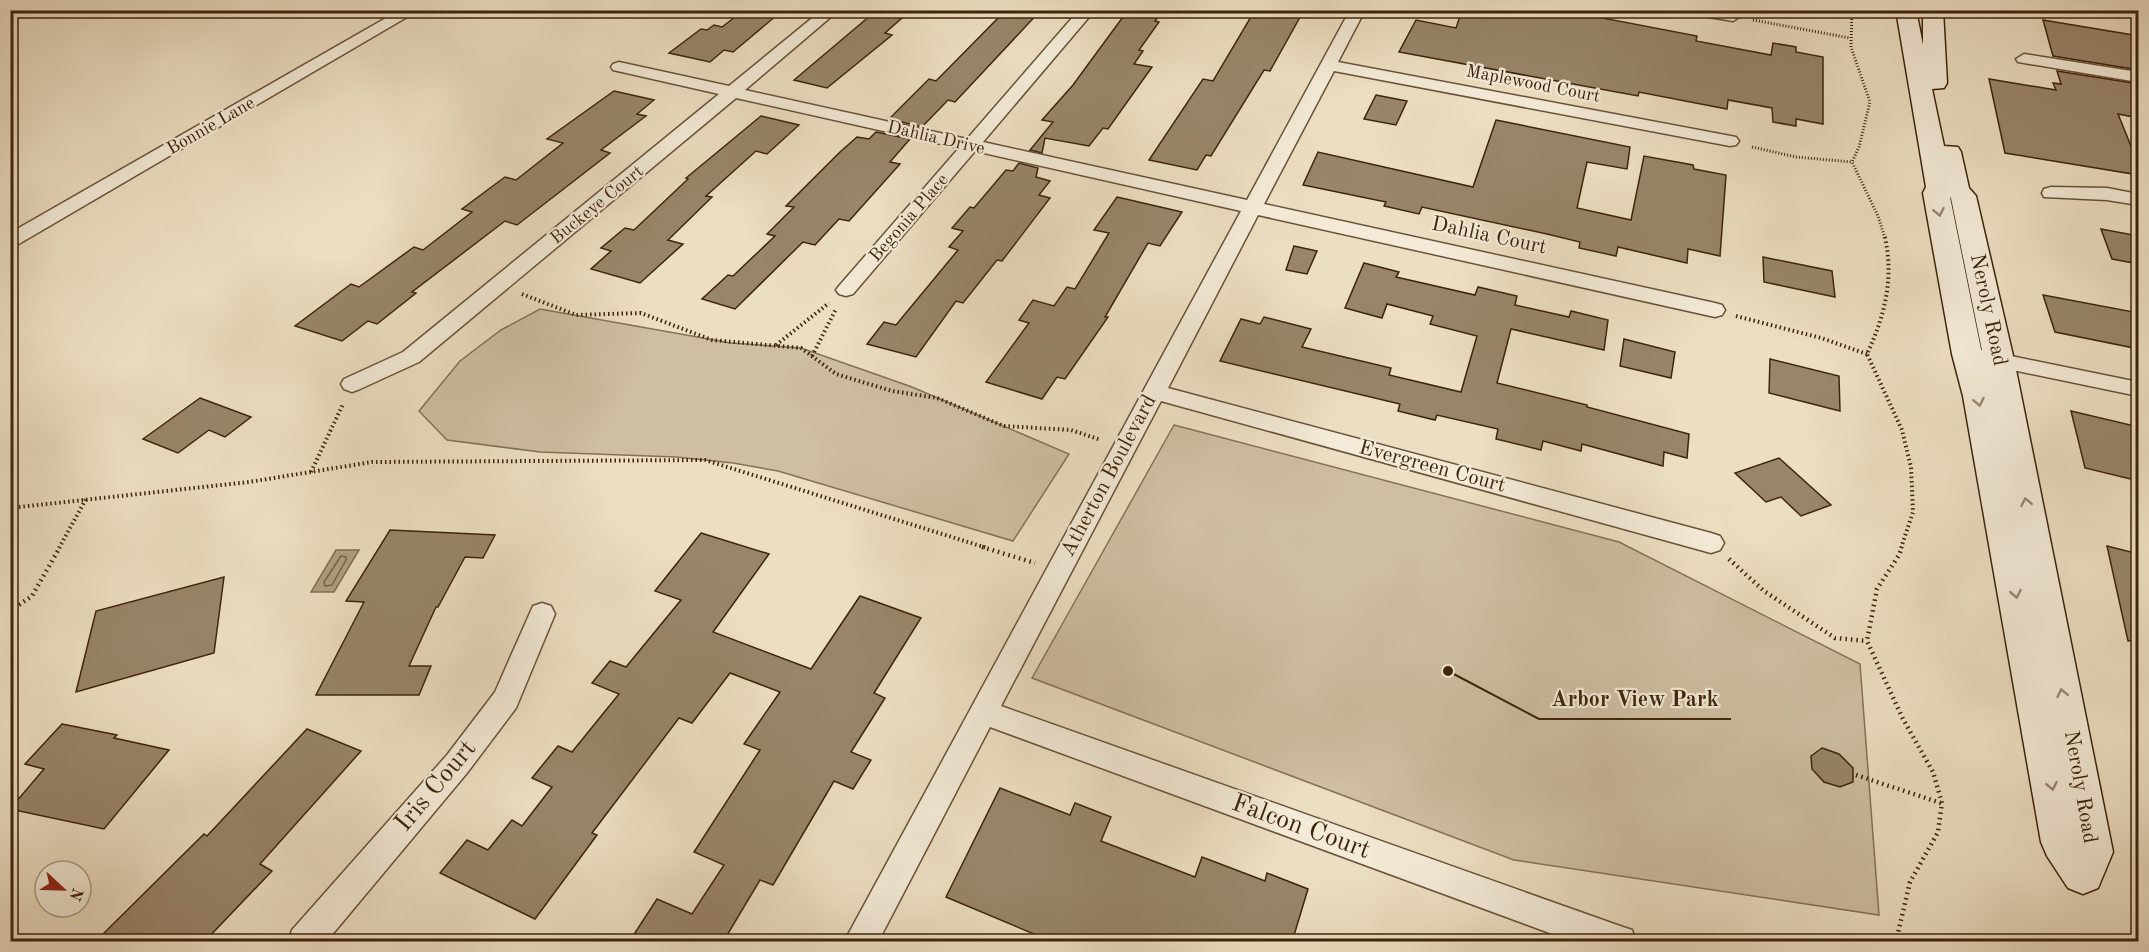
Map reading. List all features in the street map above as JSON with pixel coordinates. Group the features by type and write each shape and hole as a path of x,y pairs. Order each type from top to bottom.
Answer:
{"street":[{"name":"Bonnie Lane","path":"10,241 412,10"},
{"name":"Buckeye Court","path":"352,384 411,357 832,10"},
{"name":"Begonia Place","path":"846,290 973,146 1088,10"},
{"name":"Atherton Boulevard","path":"860,942 1358,10"},
{"path":"1696,10 1733,16"},
{"name":"Neroly Road","path":"1906,10 1939,188 1936,194 1967,354 1978,396 2062,842 2083,873 2092,852 1999,360 1963,196 1957,190 1933,69 1936,27 1933,10"},
{"path":"2024,59 2139,77"},
{"name":"Maplewood Court","path":"1329,65 1730,141"},
{"name":"Dahlia Drive","path":"619,67 1252,208"},
{"path":"2051,193 2107,194 2139,200"},
{"name":"Dahlia Court","path":"1252,208 1715,310"},
{"path":"1967,354 2139,389"},
{"name":"Evergreen Court","path":"1154,392 1711,543"},
{"name":"Iris Court","path":"304,942 457,764 506,699 542,614"},
{"name":"Falcon Court","path":"983,712 1620,942"}],"path":[{"path":"1852,10 1850,38 1869,102 1859,147 1852,162"},
{"path":"1733,16 1850,38"},
{"path":"1730,141 1796,157 1852,162"},
{"path":"1852,162 1878,217 1889,252 1890,289 1876,337 1867,354"},
{"path":"500,285 576,315 641,313 712,340 801,348 837,374 892,391 937,398 1004,426 1071,430 1124,447"},
{"path":"776,345 846,290"},
{"path":"812,356 846,290"},
{"path":"1715,310 1821,338 1867,354 1902,430 1911,467 1912,512 1899,555 1877,589 1867,641 1903,719 1933,771 1941,803 1938,832 1910,882 1898,939 1877,942"},
{"path":"311,472 352,384"},
{"path":"10,508 249,482 372,462 705,460 1059,570"},
{"path":"10,611 32,596 87,499"},
{"path":"1711,543 1764,591 1797,615 1834,638 1867,641"},
{"path":"1856,775 1941,803"}],"shaded area":[{"path":"540,309 731,343 801,348 912,387 1069,454 1013,541 778,471 733,463 676,457 540,452 447,440 419,411 460,361 501,330"},
{"path":"1174,425 1619,542 1860,664 1879,915 1514,860 1032,678"}],"water":[{"path":"336,550 359,550 334,592 311,592"}],"building":[{"path":"744,10 783,10 733,52 724,50 710,62 669,53 701,29 707,30 714,25 722,27"},
{"path":"877,10 911,10 885,33 892,35 827,88 794,80"},
{"path":"1006,10 1041,10 955,102 948,100 922,127 889,119 929,79 936,81"},
{"path":"1128,10 1164,10 1155,21 1159,22 1139,50 1143,51 1134,64 1152,67 1108,129 1103,128 1089,146 1045,138 1042,153 1030,150 1053,122 1042,120 1073,85"},
{"path":"1255,10 1304,10 1270,71 1264,70 1211,156 1206,155 1197,170 1149,160 1203,79 1213,81"},
{"path":"1462,10 1588,10 1587,15 1697,36 1696,41 1771,55 1773,43 1796,47 1796,52 1823,57 1823,124 1796,119 1796,126 1773,122 1772,108 1728,100 1727,109 1639,92 1638,96 1399,52 1416,20 1456,28"},
{"path":"2043,20 2139,36 2139,70 2053,56"},
{"path":"2057,71 2139,84 2139,118 2118,114 2139,166 2139,175 2005,153 1989,79 2056,90 2053,83 2061,84"},
{"path":"614,91 654,100 637,114 646,116 601,150 610,153 517,225 505,221 412,292 416,293 377,324 368,321 342,341 295,326 351,284 359,287 414,247 423,250 472,212 462,209 505,177 516,180 563,143 547,139"},
{"path":"1376,95 1407,101 1396,125 1364,119"},
{"path":"761,116 799,125 767,154 756,151 706,196 712,197 668,240 683,244 640,283 591,269 611,251 601,248 625,228 634,230 688,179 686,178"},
{"path":"1496,120 1630,147 1627,169 1587,162 1577,208 1631,220 1644,156 1693,165 1694,169 1726,175 1720,256 1688,249 1687,263 1618,247 1616,256 1579,248 1580,242 1547,234 1422,207 1419,214 1384,206 1386,202 1303,185 1318,152 1473,187"},
{"path":"876,132 910,139 890,162 900,164 849,221 839,219 815,245 803,242 735,309 702,299 728,275 733,276 775,236 767,234 794,207 786,206 840,152 857,137 869,139"},
{"path":"1019,163 1038,168 1036,177 1050,181 1039,195 1050,198 1002,261 997,260 963,303 956,301 916,357 867,344 884,322 896,325 958,250 949,247 963,231 952,228 970,207 974,208 1006,170 1013,171"},
{"path":"1117,197 1182,212 1160,246 1148,243 1105,317 1108,317 1065,379 1057,377 1042,399 986,382 1029,323 1019,320 1033,300 1054,306 1067,287 1075,289 1109,233 1094,230"},
{"path":"2101,229 2139,236 2139,264 2112,259"},
{"path":"1294,246 1317,251 1307,274 1286,270"},
{"path":"1763,257 1832,271 1835,297 1764,282"},
{"path":"1364,263 1399,272 1396,277 1475,295 1478,287 1517,296 1515,305 1569,317 1571,311 1608,320 1604,350 1511,329 1497,383 1587,405 1587,407 1689,434 1687,458 1664,452 1663,466 1582,444 1581,451 1543,441 1541,450 1496,439 1498,429 1437,415 1435,420 1398,411 1400,404 1220,361 1241,319 1260,324 1264,317 1311,329 1302,347 1391,368 1389,375 1461,392 1477,336 1430,324 1433,316 1387,304 1382,318 1345,308"},
{"path":"2043,295 2139,313 2139,349 2055,332"},
{"path":"1624,339 1675,352 1671,378 1620,366"},
{"path":"1770,359 1839,376 1840,411 1769,393"},
{"path":"200,398 251,417 225,437 209,430 178,453 143,439"},
{"path":"2071,411 2139,427 2139,481 2085,468"},
{"path":"1779,458 1831,505 1801,516 1781,497 1766,502 1735,473"},
{"path":"390,530 495,535 483,558 465,557 436,607 409,666 431,666 419,695 316,695 364,602 346,601"},
{"path":"701,533 769,554 713,632 811,669 860,596 921,618 874,693 885,698 851,752 871,760 853,789 834,781 773,885 760,880 723,942 629,942 657,899 692,914 724,865 694,852 760,750 744,744 780,692 730,673 692,723 679,718 592,833 597,835 535,919 440,873 467,840 488,850 512,820 522,826 552,787 532,778 558,746 572,752 619,694 592,683 610,661 626,667 681,600 655,591"},
{"path":"2107,546 2139,554 2139,640 2128,641"},
{"path":"224,577 214,653 76,692 96,611"},
{"path":"62,724 117,735 114,738 169,750 104,829 10,809 44,769 25,764"},
{"path":"307,729 361,751 260,864 272,871 204,942 95,942 204,834 207,836"},
{"path":"1822,748 1839,754 1853,768 1853,782 1840,787 1824,782 1812,769 1811,756"},
{"path":"1000,788 1070,815 1075,803 1111,817 1101,841 1195,877 1202,857 1265,881 1267,873 1308,889 1292,942 1053,942 946,897"}],"place":[{"name":"Arbor View Park","path":"1448,671"}]}
